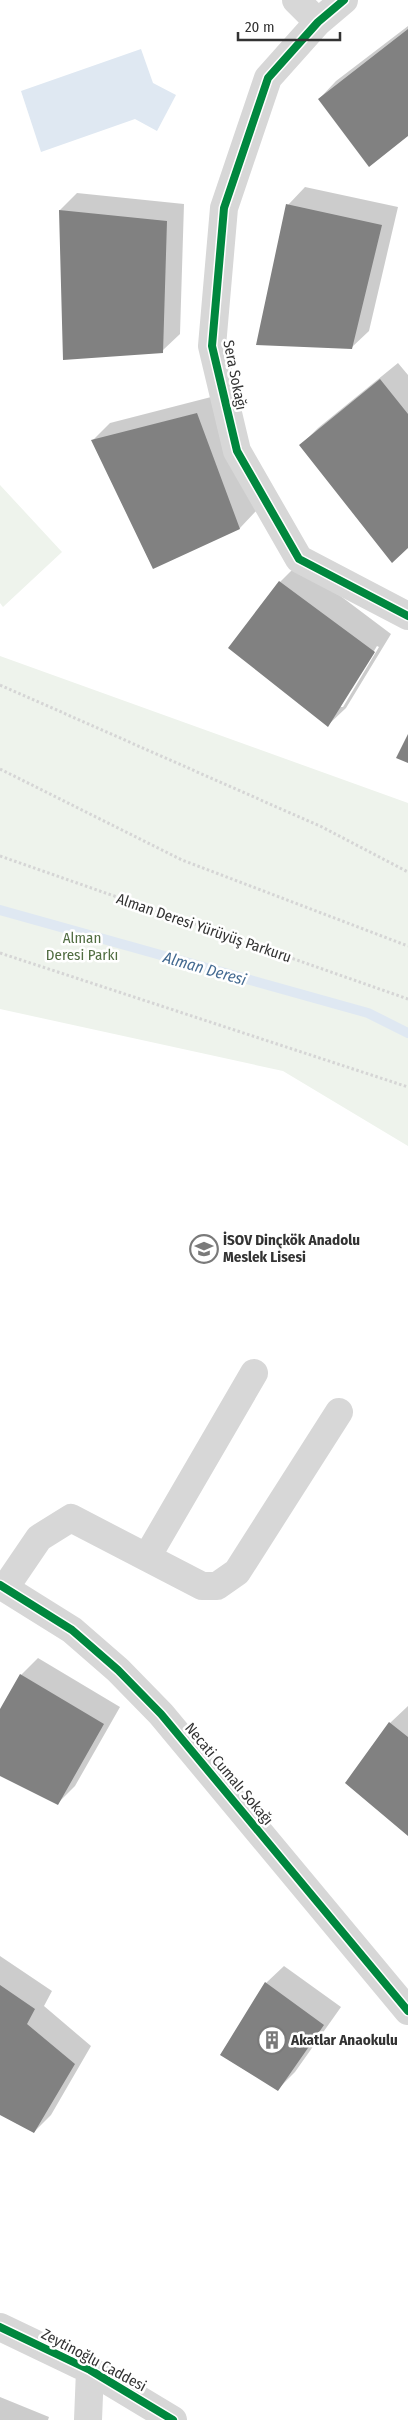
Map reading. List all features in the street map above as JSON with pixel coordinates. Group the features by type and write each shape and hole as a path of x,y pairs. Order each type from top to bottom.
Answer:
{"street":[{"path":"296,0 318,22"},
{"name":"Sera Sokağı","path":"344,0 318,22 268,78 224,208 212,346 238,451 298,559 408,616"},
{"path":"146,1557 254,1373"},
{"path":"2,1587 39,1538 71,1518 202,1586 217,1586 237,1572 339,1412"},
{"name":"Necati Cumalı Sokağı","path":"2,1587 72,1630 118,1670 161,1714 408,2011"},
{"name":"Zeytinoğlu Caddesi","path":"0,2327 90,2370 173,2420"},
{"path":"88,2420 90,2370"}],"path":[{"path":"0,684 322,827 408,872"},
{"path":"0,769 182,860 408,946"},
{"path":"0,953 408,1087"}],"green space":[{"path":"0,485 62,552 3,607 0,603"},
{"name":"Alman Deresi Parkı","path":"0,656 408,803 408,1146 283,1071 0,1009"}],"shaded area":[{"path":"141,49 153,83 176,95 157,131 135,119 41,152 21,91"}],"building":[{"path":"408,29 408,136 369,167 318,99"},
{"path":"286,204 382,225 352,349 256,345"},
{"path":"59,210 167,221 163,353 63,360"},
{"path":"380,379 408,414 408,548 392,563 299,445"},
{"path":"197,413 240,529 153,569 91,440"},
{"path":"279,581 375,652 328,727 228,648"},
{"path":"408,734 408,763 396,758"},
{"path":"20,1674 104,1724 58,1805 0,1776 0,1709"},
{"path":"389,1722 408,1737 408,1836 345,1783"},
{"name":"Akatlar Anaokulu","path":"265,1982 324,2025 278,2091 220,2055"},
{"path":"0,1985 35,2009 27,2024 75,2064 34,2133 0,2115"}],"waterway":[{"name":"Alman Deresi","path":"0,910 368,1013 408,1033"}],"cycle path":[{"path":"344,0 318,22 268,78 224,208 212,346 237,451 299,559 408,616"},
{"path":"0,1585 72,1630 118,1670 161,1714 408,2011"},
{"path":"0,2327 90,2370 173,2420"}],"place":[{"name":"İSOV Dinçkök Anadolu Meslek Lisesi","path":"204,1249"},
{"name":"Akatlar Anaokulu","path":"272,2040"}]}
